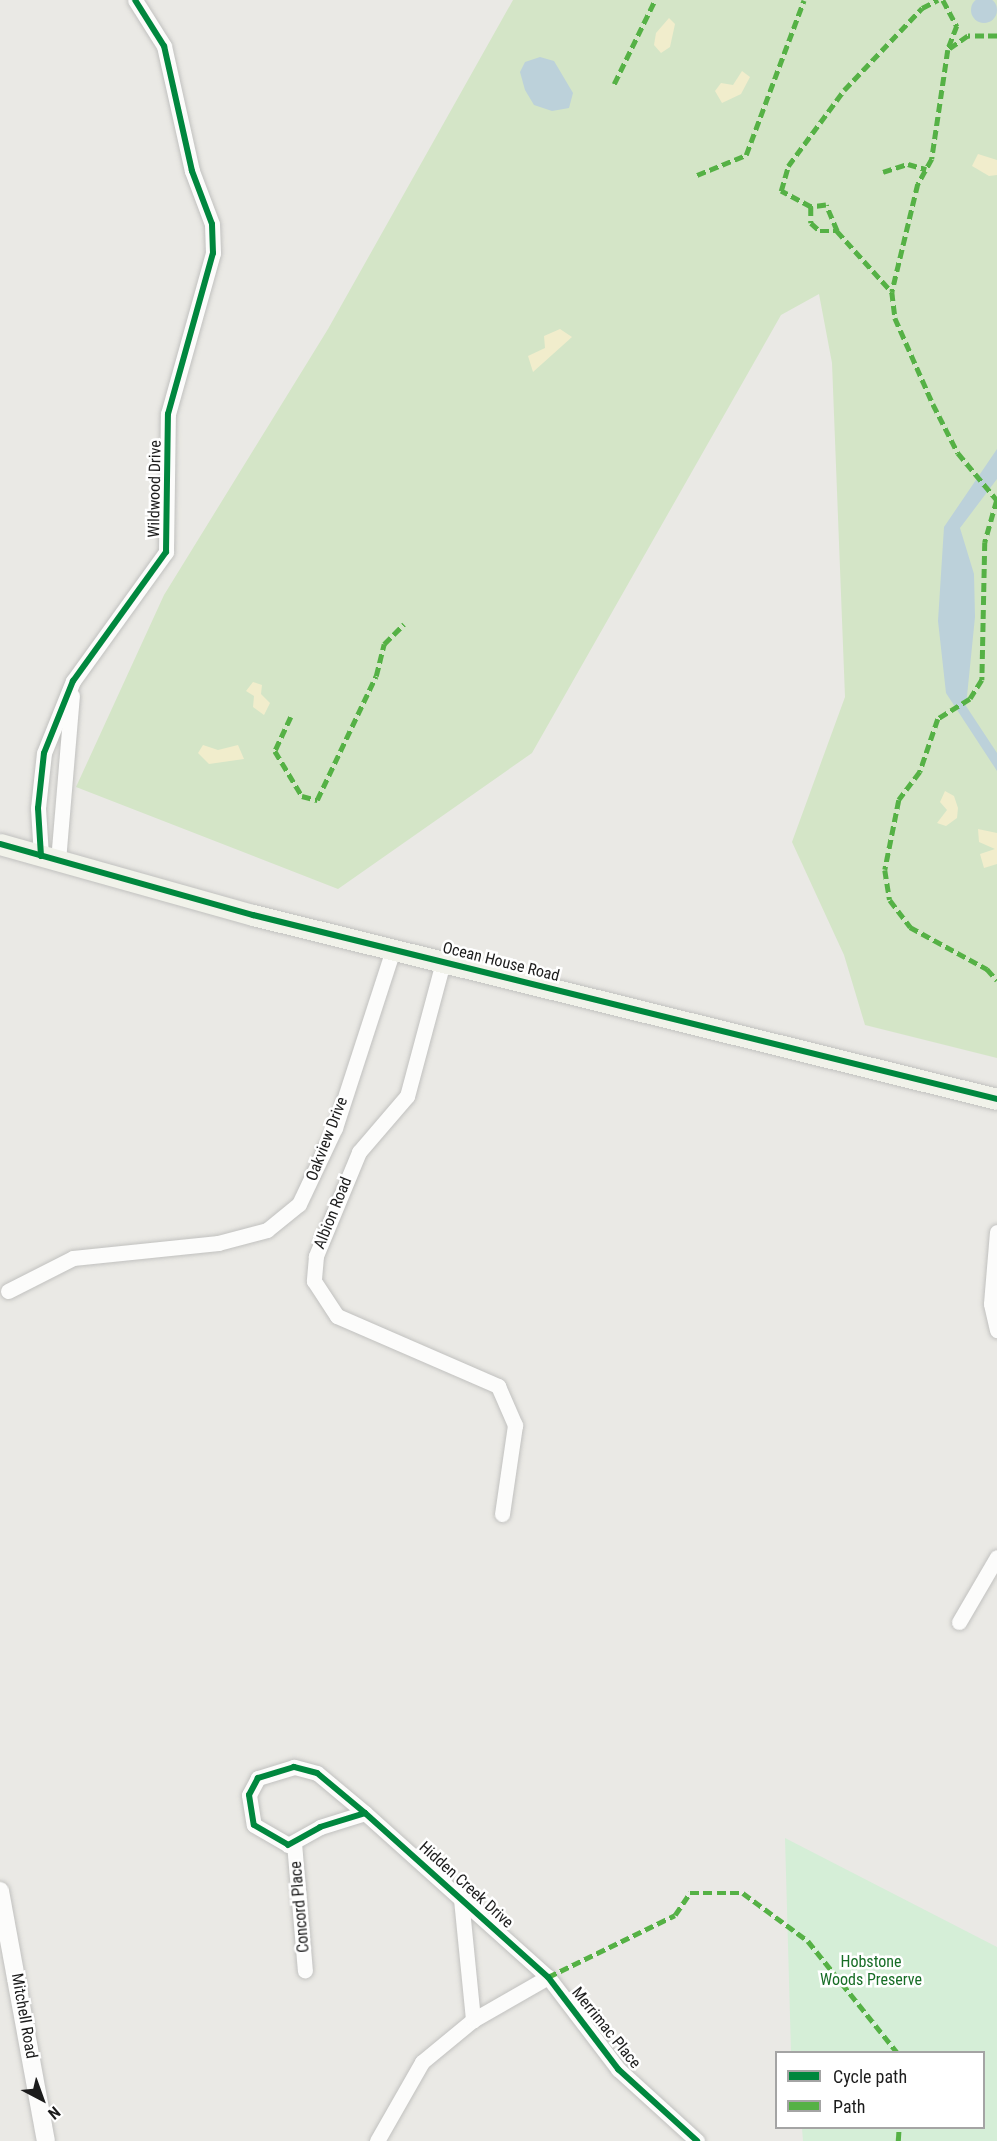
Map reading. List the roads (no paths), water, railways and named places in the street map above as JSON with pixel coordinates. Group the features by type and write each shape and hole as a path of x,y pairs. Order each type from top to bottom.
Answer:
{"main road":[{"name":"Ocean House Road","path":"0,844 443,962 997,1099"}],"street":[{"name":"Wildwood Drive","path":"50,859 44,753 73,681 166,552 168,414 213,253 212,224 192,171 164,46 135,0"},
{"path":"50,859 73,681"},
{"name":"Oakview Drive","path":"8,1291 74,1258 218,1243 267,1230 299,1204 328,1146 393,949"},
{"name":"Albion Road","path":"443,962 407,1096 359,1152 316,1256 314,1281 337,1316 498,1386 515,1425 502,1514"},
{"path":"997,1232 991,1304 997,1330"},
{"path":"959,1622 997,1557"},
{"name":"Hidden Creek Drive","path":"294,1843 268,1838 250,1816 249,1796 270,1772 308,1769 365,1814 548,1977"},
{"path":"294,1843 320,1827 365,1814"},
{"name":"Concord Place","path":"294,1843 305,1971"},
{"name":"Mitchell Road","path":"0,1891 46,2141"},
{"name":"Hidden Creek Drive","path":"461,1899 473,2020"},
{"path":"377,2141 423,2062 473,2020 548,1977"},
{"name":"Merrimac Place","path":"548,1977 618,2069 697,2141"}],"water":[{"path":"978,-1 990,-1 996,5 996,15 989,22 979,22 972,15 972,5"},
{"path":"540,57 554,61 573,93 569,108 552,111 534,105 525,90 520,72 525,62"},
{"path":"997,449 997,479 960,528 974,574 975,617 966,706 997,753 997,771 946,693 938,621 944,527"}],"park label":[{"name":"Hobstone Woods Preserve","path":"871,1971"}]}
